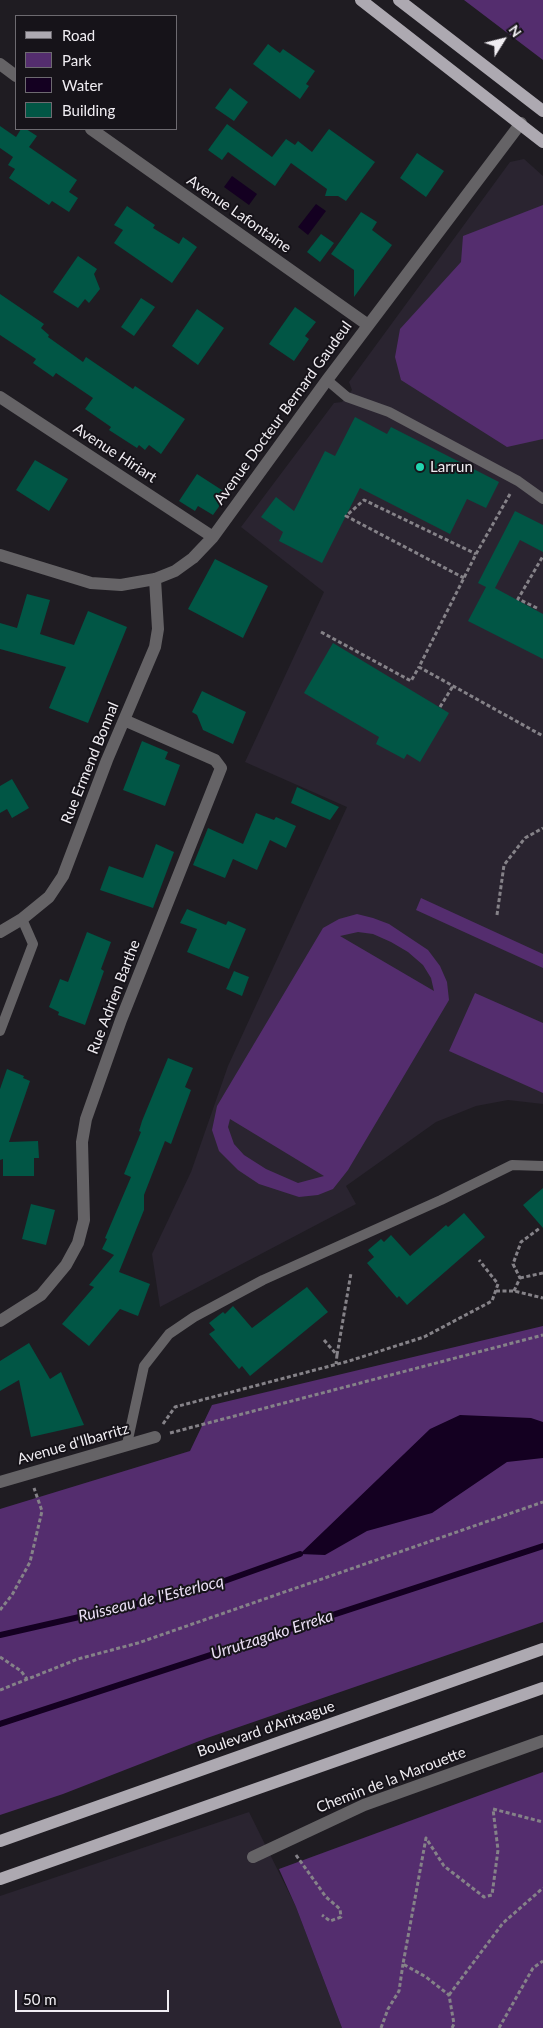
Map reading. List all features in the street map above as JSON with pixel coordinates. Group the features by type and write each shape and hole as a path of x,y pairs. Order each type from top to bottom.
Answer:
{"main road":[{"path":"361,0 543,142"},
{"path":"399,0 543,111"},
{"name":"Boulevard d'Aritxague","path":"0,1841 543,1649"},
{"path":"0,1879 543,1688"}],"street":[{"path":"0,64 15,75"},
{"name":"Avenue Docteur Bernard Gaudeul","path":"0,555 91,583 121,585 155,579 175,571 194,558 213,536 368,325 521,123"},
{"name":"Avenue Lafontaine","path":"92,130 368,325"},
{"name":"Avenue Hiriart","path":"0,397 213,536"},
{"name":"Rue Ermend Bonnal","path":"0,932 49,897 63,876 107,760 155,647 158,629 155,579"},
{"name":"Rue Adrien Barthe","path":"0,1320 40,1295 66,1265 78,1242 84,1220 82,1142 86,1119 122,1020 221,768 215,760 124,720"},
{"name":"Avenue d'Ilbarritz","path":"0,1482 155,1437"},
{"name":"Chemin de la Marouette","path":"253,1857 285,1840 364,1805 543,1741"}],"lane":[{"path":"327,380 347,397 389,412 518,481 543,499"},
{"path":"0,1031 33,944 22,918"},
{"path":"127,1444 144,1366 169,1334 194,1317 263,1280 441,1200 512,1164 543,1166"}],"path":[{"path":"321,632 411,681 476,554 518,481"},
{"path":"464,578 346,516 364,500 476,554"},
{"path":"537,608 518,599 543,556"},
{"path":"419,666 543,736"},
{"path":"440,707 453,686"},
{"path":"497,915 504,865 525,838 543,828"},
{"path":"520,1278 513,1264 521,1242 540,1228"},
{"path":"155,1437 175,1406 336,1364 424,1337 492,1301 498,1284 480,1260"},
{"path":"336,1364 351,1273"},
{"path":"520,1278 543,1273"},
{"path":"514,1291 520,1278"},
{"path":"496,1291 514,1291 543,1298"},
{"path":"155,1437 543,1335"},
{"path":"324,1340 337,1355"},
{"path":"0,1610 12,1595 30,1562 42,1511 28,1473"},
{"path":"0,1690 78,1659 138,1643 543,1502"},
{"path":"0,1657 21,1671 27,1679"},
{"path":"381,2028 388,2009 399,1991 426,1838 444,1866 484,1897 492,1896 498,1850 493,1809 543,1822"},
{"path":"285,1840 326,1897 340,1909 341,1917 330,1921 322,1916"},
{"path":"449,1995 503,1923 543,1888"},
{"path":"499,2028 533,1968 543,1961"},
{"path":"403,1964 426,1977 449,1995 454,2024 452,2028"}],"shaded area":[{"path":"524,159 543,176 543,1104 508,1100 476,1106 436,1122 346,1186 356,1204 160,1307 152,1254 191,1172 228,1066 347,807 245,762 324,592 241,527 334,403 342,402 352,390 349,382 510,162"},
{"path":"249,1812 296,1907 342,2028 0,2028 0,1896"}],"green space":[{"path":"464,0 543,0 543,60"},
{"path":"543,205 543,439 507,447 401,380 395,357 400,329 461,262 463,236"},
{"path":"421,898 543,954 543,968 416,910"},
{"path":"357,914 373,918 389,924 428,950 440,966 447,982 449,1000 348,1170 333,1189 318,1195 299,1197 259,1184 238,1170 219,1151 212,1130 217,1106 323,928 339,919","holes":["358,932 373,934 408,952 423,965 431,978 434,991 340,936","230,1119 324,1176 298,1183 266,1169 244,1155 234,1144 228,1127"]},
{"path":"475,993 543,1023 543,1093 449,1051"},
{"path":"543,1326 543,1622 207,1738 63,1794 0,1815 0,1509 190,1451 212,1405"},
{"path":"543,1772 543,2028 342,2028 296,1907 279,1869"}],"water":[{"path":"232,176 257,194 249,205 224,187"},
{"path":"316,204 326,211 308,235 298,227"},
{"path":"460,1415 531,1418 543,1422 543,1458 507,1462 432,1513 367,1531 325,1555 300,1554 430,1429"}],"building":[{"path":"268,44 280,53 283,49 315,71 306,84 309,86 300,99 253,64"},
{"path":"230,88 248,102 234,121 215,108"},
{"path":"227,124 272,157 286,139 295,145 298,141 312,152 329,129 375,162 346,201 338,196 325,196 327,189 291,163 275,186 228,152 222,160 208,150"},
{"path":"0,126 16,137 20,130 28,130 37,136 29,147 77,180 69,192 78,198 69,212 52,201 49,205 9,178 15,169 8,165 13,157 0,148"},
{"path":"417,153 444,171 426,197 400,178"},
{"path":"127,206 155,225 153,228 179,244 183,237 197,247 172,283 114,243 123,230 114,225"},
{"path":"361,212 377,222 372,230 392,245 354,297 354,270 331,254"},
{"path":"321,234 334,243 320,262 307,252"},
{"path":"78,256 97,269 94,274 100,289 89,303 85,299 78,308 53,292"},
{"path":"0,294 44,324 41,328 49,335 48,337 83,362 86,357 133,389 135,386 185,419 161,454 149,445 145,450 139,445 137,448 109,430 111,427 85,409 93,398 56,373 53,377 33,363 36,359 0,335"},
{"path":"141,298 155,307 134,336 121,327"},
{"path":"295,307 316,322 305,336 309,339 294,361 269,344"},
{"path":"197,309 224,328 198,365 172,346"},
{"path":"355,417 387,434 391,427 499,482 486,508 467,499 450,534 360,488 322,563 279,541 283,532 261,517 276,497 294,511 325,451 335,456"},
{"path":"35,460 68,479 49,511 16,490"},
{"path":"197,474 228,494 213,515 198,506 195,511 179,501"},
{"path":"515,511 543,525 543,552 520,540 495,588 543,614 543,659 468,621 486,587 478,583"},
{"path":"215,559 268,586 243,638 188,609"},
{"path":"27,594 50,600 40,634 74,645 88,611 127,627 88,723 49,708 66,667 0,649 0,623 17,628"},
{"path":"333,643 449,713 420,762 407,754 404,759 376,744 379,737 304,693"},
{"path":"202,691 246,712 233,744 203,730 197,715 192,712"},
{"path":"142,741 168,752 165,759 180,765 165,806 123,790"},
{"path":"12,779 29,808 12,818 7,809 0,813 0,786"},
{"path":"297,787 339,807 330,820 291,803"},
{"path":"256,813 274,820 276,817 296,826 286,848 270,840 257,870 233,859 225,878 193,865 208,828 243,844"},
{"path":"156,844 174,852 153,908 100,890 109,866 143,878"},
{"path":"187,909 226,925 228,921 246,929 229,969 187,952 197,929 180,923"},
{"path":"87,932 111,942 101,969 104,971 85,1025 58,1015 59,1012 49,1007 60,979 68,982"},
{"path":"234,971 249,977 242,996 226,989"},
{"path":"168,1058 193,1068 185,1087 191,1090 171,1144 165,1141 144,1195 144,1210 119,1272 150,1284 138,1316 120,1309 89,1346 62,1324 94,1287 89,1285 114,1255 102,1249 107,1239 105,1238 131,1177 124,1174 141,1132 139,1131 142,1121"},
{"path":"7,1069 24,1076 23,1078 30,1081 9,1142 38,1141 39,1158 34,1158 34,1176 3,1176 3,1159 0,1160 0,1089"},
{"path":"543,1188 543,1228 523,1205"},
{"path":"31,1204 55,1210 46,1245 22,1239"},
{"path":"464,1213 485,1237 407,1305 399,1296 397,1298 367,1263 374,1257 368,1250 381,1239 384,1242 391,1235 410,1256 446,1225 448,1227"},
{"path":"307,1287 328,1312 250,1376 242,1366 239,1369 209,1334 215,1330 209,1323 223,1312 225,1314 233,1306 252,1328"},
{"path":"29,1343 50,1379 61,1372 84,1425 31,1437 19,1380 0,1391 0,1361"}],"waterway":[{"name":"Urrutzagako Erreka","path":"0,1724 543,1546"},
{"name":"Ruisseau de l'Esterlocq","path":"0,1635 202,1589 300,1554"}],"place":[{"name":"Larrun","path":"420,467"}]}
